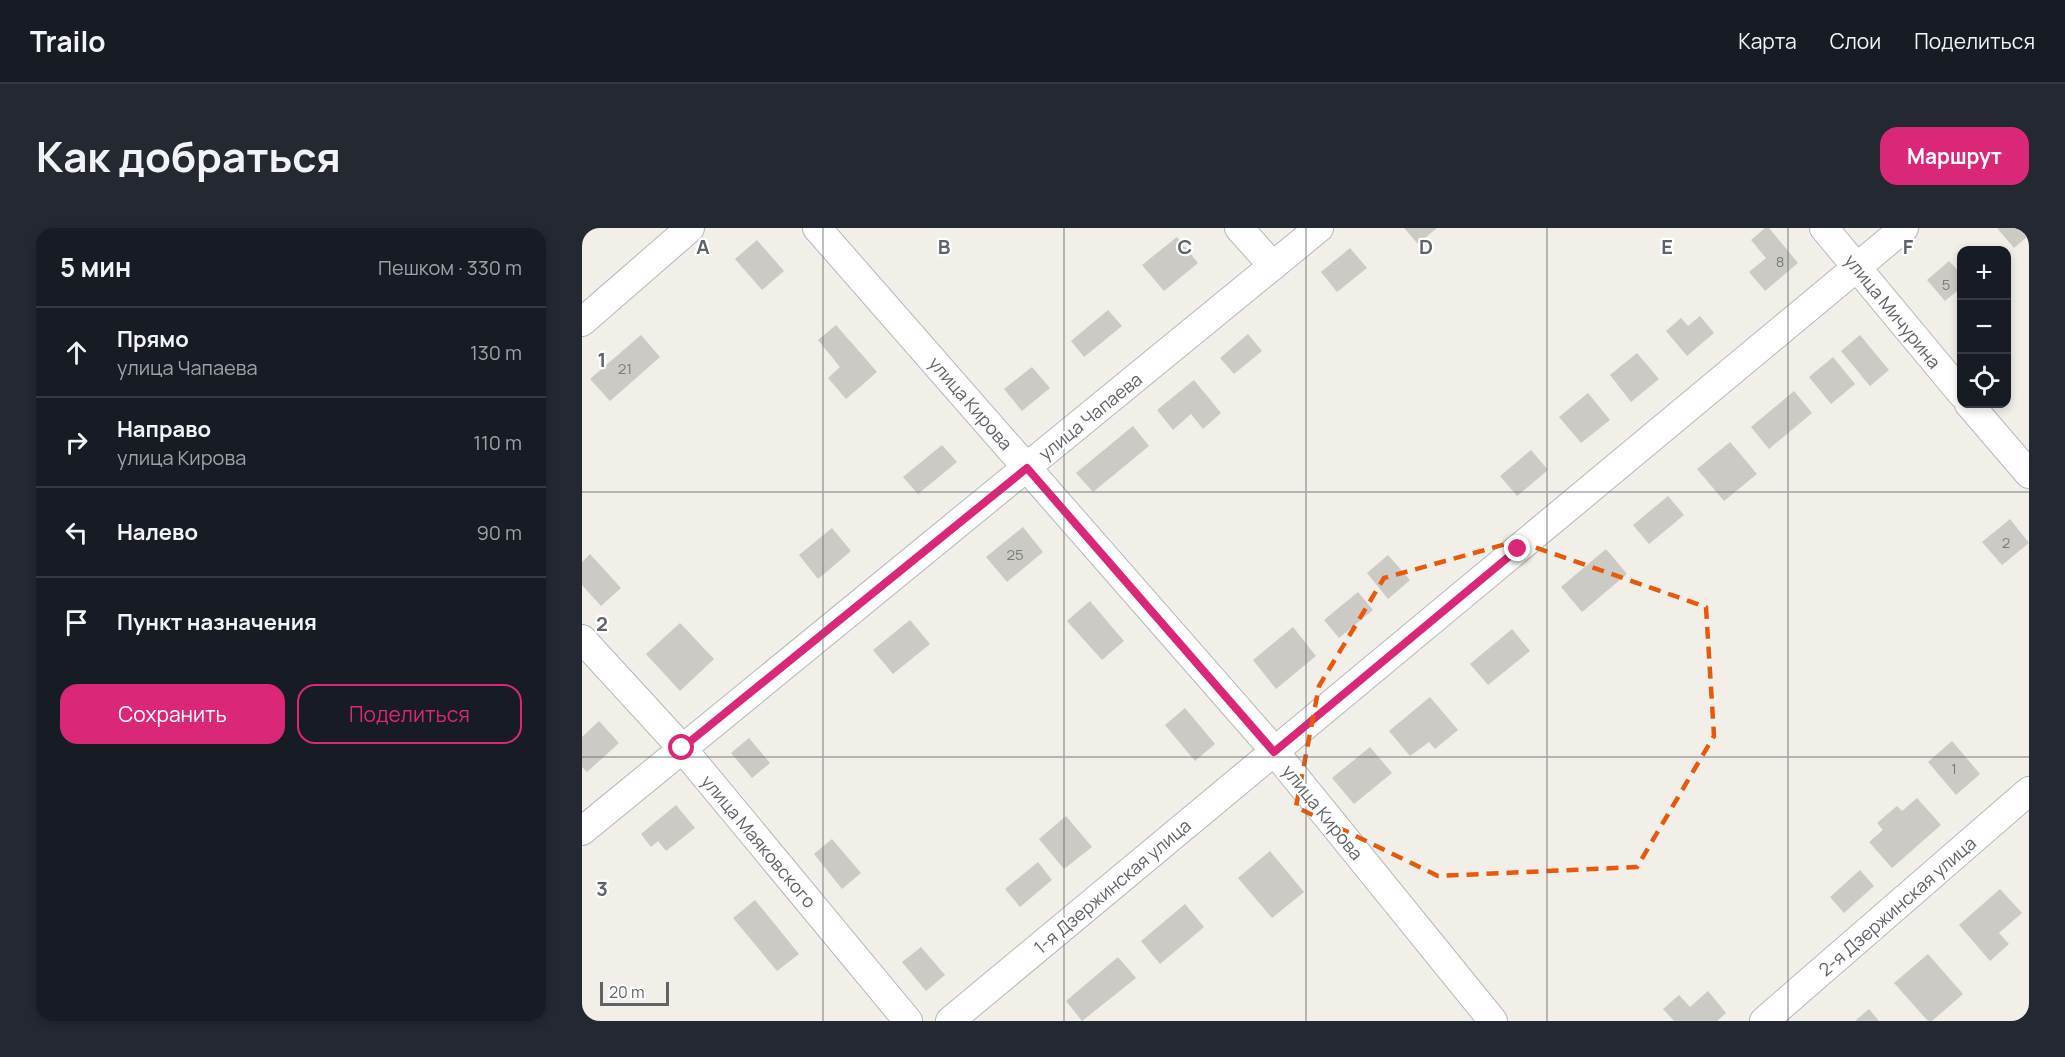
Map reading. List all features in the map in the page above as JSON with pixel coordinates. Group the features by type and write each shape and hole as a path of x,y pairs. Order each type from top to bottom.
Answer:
{"street":[{"path":"582,322 690,228"},
{"name":"улица Кирова","path":"818,228 1274,752 1493,1021"},
{"path":"1239,228 1273,266"},
{"name":"улица Чапаева","path":"582,831 1319,228"},
{"name":"улица Мичурина","path":"1824,228 1957,388"},
{"name":"1-я Дзержинская улица","path":"950,1021 1904,228"},
{"path":"1973,408 2029,474"},
{"name":"улица Маяковского","path":"582,639 682,748 908,1021"},
{"name":"2-я Дзержинская улица","path":"1764,1021 2029,790"}],"highlighted area":[{"path":"1517,541 1706,607 1714,736 1637,867 1438,876 1296,807 1319,686 1384,578"}],"building":[{"path":"1404,228 1437,228 1418,244"},
{"path":"1765,228 1769,228 1798,263 1765,291 1749,272 1766,258 1751,240"},
{"path":"1997,228 2029,228 2029,235 2014,248"},
{"path":"1177,237 1198,263 1164,291 1142,265"},
{"path":"757,240 784,271 762,290 735,259"},
{"path":"1350,248 1367,268 1337,292 1321,272"},
{"path":"1949,261 1957,270 1957,291 1945,301 1927,280"},
{"path":"1108,310 1122,326 1084,357 1071,341"},
{"path":"1700,316 1714,333 1687,356 1666,331 1681,318 1688,326"},
{"path":"836,325 877,372 846,399 828,378 840,367 818,340"},
{"path":"1248,334 1262,351 1234,374 1220,358"},
{"path":"641,335 660,357 610,401 590,379"},
{"path":"1860,335 1889,370 1870,386 1841,351"},
{"path":"1637,353 1659,379 1631,402 1610,375"},
{"path":"1833,357 1855,384 1831,404 1809,377"},
{"path":"1032,367 1050,388 1022,411 1004,389"},
{"path":"1194,380 1221,413 1203,429 1191,414 1173,430 1157,410"},
{"path":"1794,391 1812,413 1769,449 1751,427"},
{"path":"1588,393 1610,420 1581,443 1559,417"},
{"path":"1133,426 1149,446 1093,492 1076,473"},
{"path":"1730,442 1757,474 1724,501 1697,469"},
{"path":"942,445 957,462 918,494 903,477"},
{"path":"1531,450 1548,470 1517,496 1500,476"},
{"path":"1668,496 1684,515 1649,544 1633,525"},
{"path":"2010,519 2029,543 2002,565 1982,542"},
{"path":"1023,527 1043,552 1007,582 986,557"},
{"path":"832,528 851,551 818,579 799,555"},
{"path":"1606,549 1627,574 1582,612 1561,587"},
{"path":"590,554 621,588 601,606 582,585 582,562"},
{"path":"1388,555 1410,580 1388,599 1367,573"},
{"path":"1358,592 1373,610 1339,638 1324,620"},
{"path":"1090,601 1124,641 1102,660 1067,621"},
{"path":"910,620 930,644 893,674 873,650"},
{"path":"680,623 714,659 680,691 646,654"},
{"path":"1293,627 1316,656 1276,689 1253,660"},
{"path":"1512,629 1530,651 1488,685 1470,664"},
{"path":"1430,697 1458,730 1435,749 1429,742 1410,756 1389,731"},
{"path":"1185,708 1215,744 1195,761 1165,725"},
{"path":"599,721 619,743 587,772 582,767 582,737"},
{"path":"749,738 770,763 752,778 731,753"},
{"path":"1952,741 1980,774 1956,795 1928,762"},
{"path":"1370,747 1392,773 1354,804 1332,778"},
{"path":"1917,798 1941,825 1892,868 1869,842 1883,830 1877,823 1897,806 1902,811"},
{"path":"676,805 695,828 666,851 658,841 651,847 641,834"},
{"path":"1066,816 1092,847 1064,869 1039,839"},
{"path":"832,839 861,873 842,889 814,854"},
{"path":"1270,851 1304,892 1272,918 1238,878"},
{"path":"1038,862 1052,880 1020,907 1005,889"},
{"path":"1860,870 1874,886 1844,913 1830,897"},
{"path":"2000,889 2022,913 1999,933 2009,944 1990,961 1959,925"},
{"path":"755,900 799,954 777,971 733,918"},
{"path":"1185,904 1204,927 1160,964 1141,941"},
{"path":"921,947 945,975 926,991 902,962"},
{"path":"1928,954 1963,994 1932,1021 1928,1021 1894,983"},
{"path":"1118,957 1136,978 1082,1021 1066,1001"},
{"path":"1708,991 1726,1013 1717,1021 1674,1021 1663,1009 1679,995 1690,1007"},
{"path":"1869,1009 1879,1021 1855,1021"}],"route":[{"path":"682,748 1027,468 1274,752 1518,549"}]}
